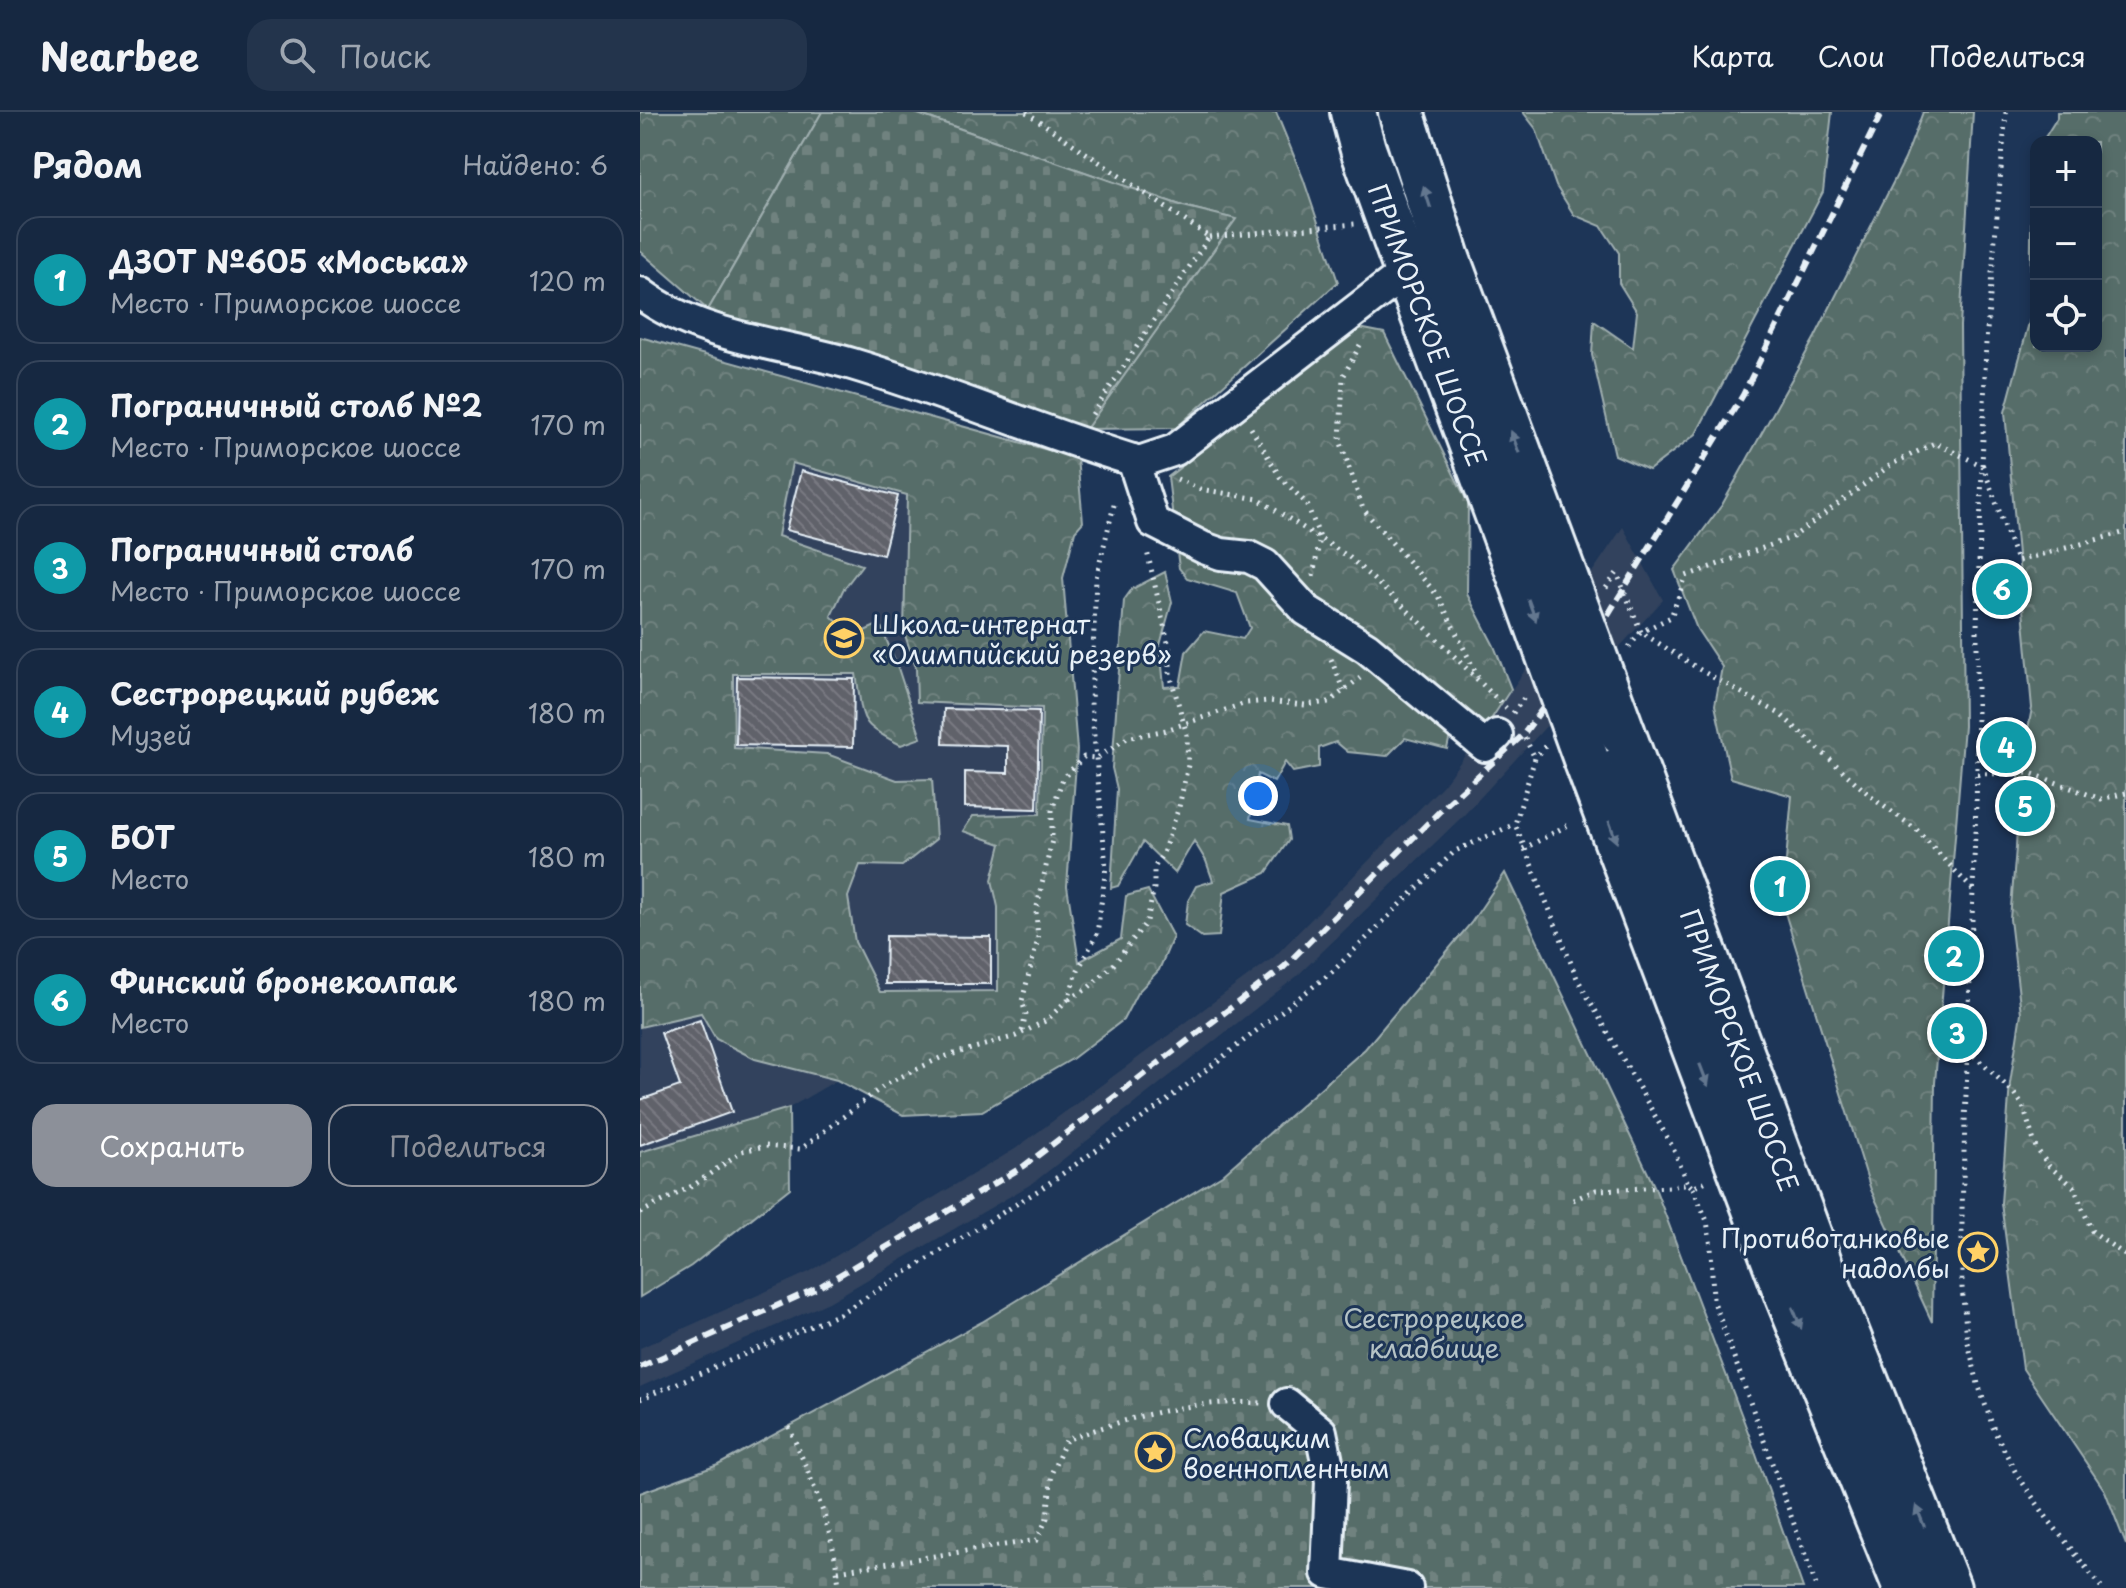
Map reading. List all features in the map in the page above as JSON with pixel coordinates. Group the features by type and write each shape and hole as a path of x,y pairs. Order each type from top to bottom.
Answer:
{"highway":[{"name":"ПРИМОРСКОЕ ШОССЕ","path":"1353,112 1363,149 1407,271 1623,734 1827,1284 1948,1588"},
{"name":"ПРИМОРСКОЕ ШОССЕ","path":"1401,112 1447,258 1524,526 1570,747 1906,1588"}],"street":[{"path":"640,293 659,307 698,325 852,364 1139,462 1175,450 1407,271"},
{"path":"1133,460 1153,522 1204,548 1221,554 1249,557 1265,565 1306,610 1367,648 1485,746 1497,735"},
{"path":"1287,1404 1321,1432 1331,1481 1327,1573 1407,1588"}],"path":[{"path":"1026,112 1209,237 1359,224"},
{"path":"2006,112 1986,342 1962,1287 1967,1338 1994,1430 2016,1473 2102,1588"},
{"path":"1075,441 1209,237"},
{"path":"1364,337 1343,377 1340,440 1344,454 1363,509 1438,596 1480,682"},
{"path":"1246,395 1251,430 1280,477 1307,504 1320,538 1312,568 1317,616 1344,692"},
{"path":"1983,466 2017,561 2126,532"},
{"path":"1068,999 1077,972 1097,934 1106,867 1091,703 1096,578 1116,495 1124,507"},
{"path":"640,1213 694,1185 742,1151 765,1146 801,1149 886,1084 919,1066 1022,1032 1047,1020 1068,999 1087,989 1114,964 1147,921 1154,888 1154,868 1163,853 1179,807 1190,747 1170,674 1170,651 1145,545"},
{"path":"1622,655 1641,632 1702,671 1780,714 1875,800 1916,829 1974,891"},
{"path":"1022,1032 1026,1014 1022,1001 1038,939 1036,911 1052,840 1052,810 1063,778 1084,757 1097,758 1127,738 1246,703 1268,701 1305,705 1329,702 1367,673"},
{"path":"1570,747 1535,758 1515,824 1577,978 1672,1146 1707,1221 1713,1299 1817,1588"},
{"path":"1977,774 2030,773 2101,799 2126,793"},
{"path":"1523,849 1576,820"},
{"path":"640,1399 839,1314 1039,1190 1161,1105 1332,972 1455,851 1515,824"},
{"path":"1967,1049 2013,1092 2023,1106 2036,1148 2049,1166 2074,1187 2092,1231 2126,1256"},
{"path":"1573,1200 1596,1190 1690,1186 1717,1176"},
{"path":"838,1571 1037,1540 1047,1518 1052,1472 1066,1440 1128,1418 1230,1401 1287,1404"},
{"path":"789,1427 815,1487 838,1571 839,1588"}],"shaded area":[{"name":"Школа-интернат «Олимпийский резерв»","path":"640,376 1050,457 1045,820 1010,994 837,1080 640,1195"},
{"path":"1623,527 1663,600 1465,814 1296,977 1033,1183 829,1302 640,1387 640,1348 809,1272 1015,1149 1274,957 1443,785"}],"green space":[{"path":"640,112 822,112 708,310 640,251"},
{"path":"822,112 912,112 1183,206 1236,219 1086,429 708,310"},
{"path":"912,112 1276,112 1303,178 1338,282 1176,428 1086,429 1235,219 1183,206"},
{"path":"1523,112 1832,112 1823,192 1696,434 1649,470 1615,455 1592,355 1594,321 1633,348 1637,312 1619,283 1619,253 1601,226 1574,215 1556,186 1536,129"},
{"path":"1923,112 1973,112 1960,326 1964,726 1935,1083 1932,1322 1871,1190 1782,903 1792,796 1731,778 1715,705 1722,667 1697,629 1674,570 1722,505 1815,337 1905,159"},
{"path":"2057,112 2126,112 2126,1545 2105,1491 2023,1369 2001,1203 2010,1083 2021,1013 2010,919 2019,776 2032,708 2005,412 2030,319 2030,352 2102,352 2102,136 2046,136 2057,118"},
{"path":"1359,328 1384,333 1468,503 1467,594 1494,646 1511,689 1484,730 1452,726 1447,749 1405,738 1387,756 1348,752 1336,742 1319,748 1319,767 1293,772 1285,762 1274,782 1258,774 1250,819 1287,826 1289,840 1266,873 1224,892 1219,936 1202,937 1185,925 1188,901 1196,886 1213,881 1194,841 1175,873 1143,842 1118,886 1111,888 1117,789 1112,768 1124,600 1132,589 1165,572 1172,602 1160,645 1164,687 1180,686 1186,652 1204,631 1243,639 1250,628 1237,593 1187,578 1179,568 1168,477"},
{"name":"Школа-интернат «Олимпийский резерв»","path":"640,337 1077,458 1083,522 1075,531 1063,578 1077,750 1067,886 1079,962 1121,939 1126,896 1148,890 1173,937 1159,970 1137,993 1123,1020 1072,1059 982,1111 903,1115 837,1080 755,1059 716,1039 701,1013 640,1027","holes":["792,463 907,495 904,632 916,668 917,702 1042,708 1040,814 973,816 963,831 1001,844 992,880 998,907 998,991 880,992 855,942 848,897 860,865 902,866 936,839 932,779 897,780 827,754 734,748 733,674 856,674 862,711 869,725 901,745 921,738 880,624 853,636 831,616 843,590 862,565 778,536"]},
{"name":"Сестрорецкое кладбище","path":"1505,873 1655,1188 1748,1432 1803,1588 640,1588 640,1493 718,1465 982,1322 1222,1175 1365,1049 1471,923"},
{"path":"789,1108 790,1188 691,1266 640,1297 640,1152"}],"building":[{"path":"801,471 898,496 883,555 786,530"},
{"path":"737,677 854,679 853,747 736,745"},
{"path":"944,709 1039,711 1037,809 965,807 965,772 1008,773 1008,746 943,744"},
{"path":"886,936 991,937 991,984 885,984"},
{"path":"700,1020 732,1112 640,1145 640,1100 680,1086 661,1033"}],"railway":[{"path":"640,1367 819,1287 1024,1166 1284,967 1449,802 1523,735 1590,644 1743,395 1882,112"}],"place":[{"name":"Финский бронеколпак","path":"2002,589"},
{"name":"Школа-интернат «Олимпийский резерв»","path":"844,638"},
{"name":"Сестрорецкий рубеж","path":"2006,747"},
{"name":"БОТ","path":"2025,806"},
{"name":"ДЗОТ №605 «Моська»","path":"1780,886"},
{"name":"Пограничный столб №2","path":"1954,956"},
{"name":"Пограничный столб","path":"1957,1033"},
{"name":"Противотанковые надолбы","path":"1978,1252"},
{"name":"Словацким военнопленным","path":"1155,1452"}]}
